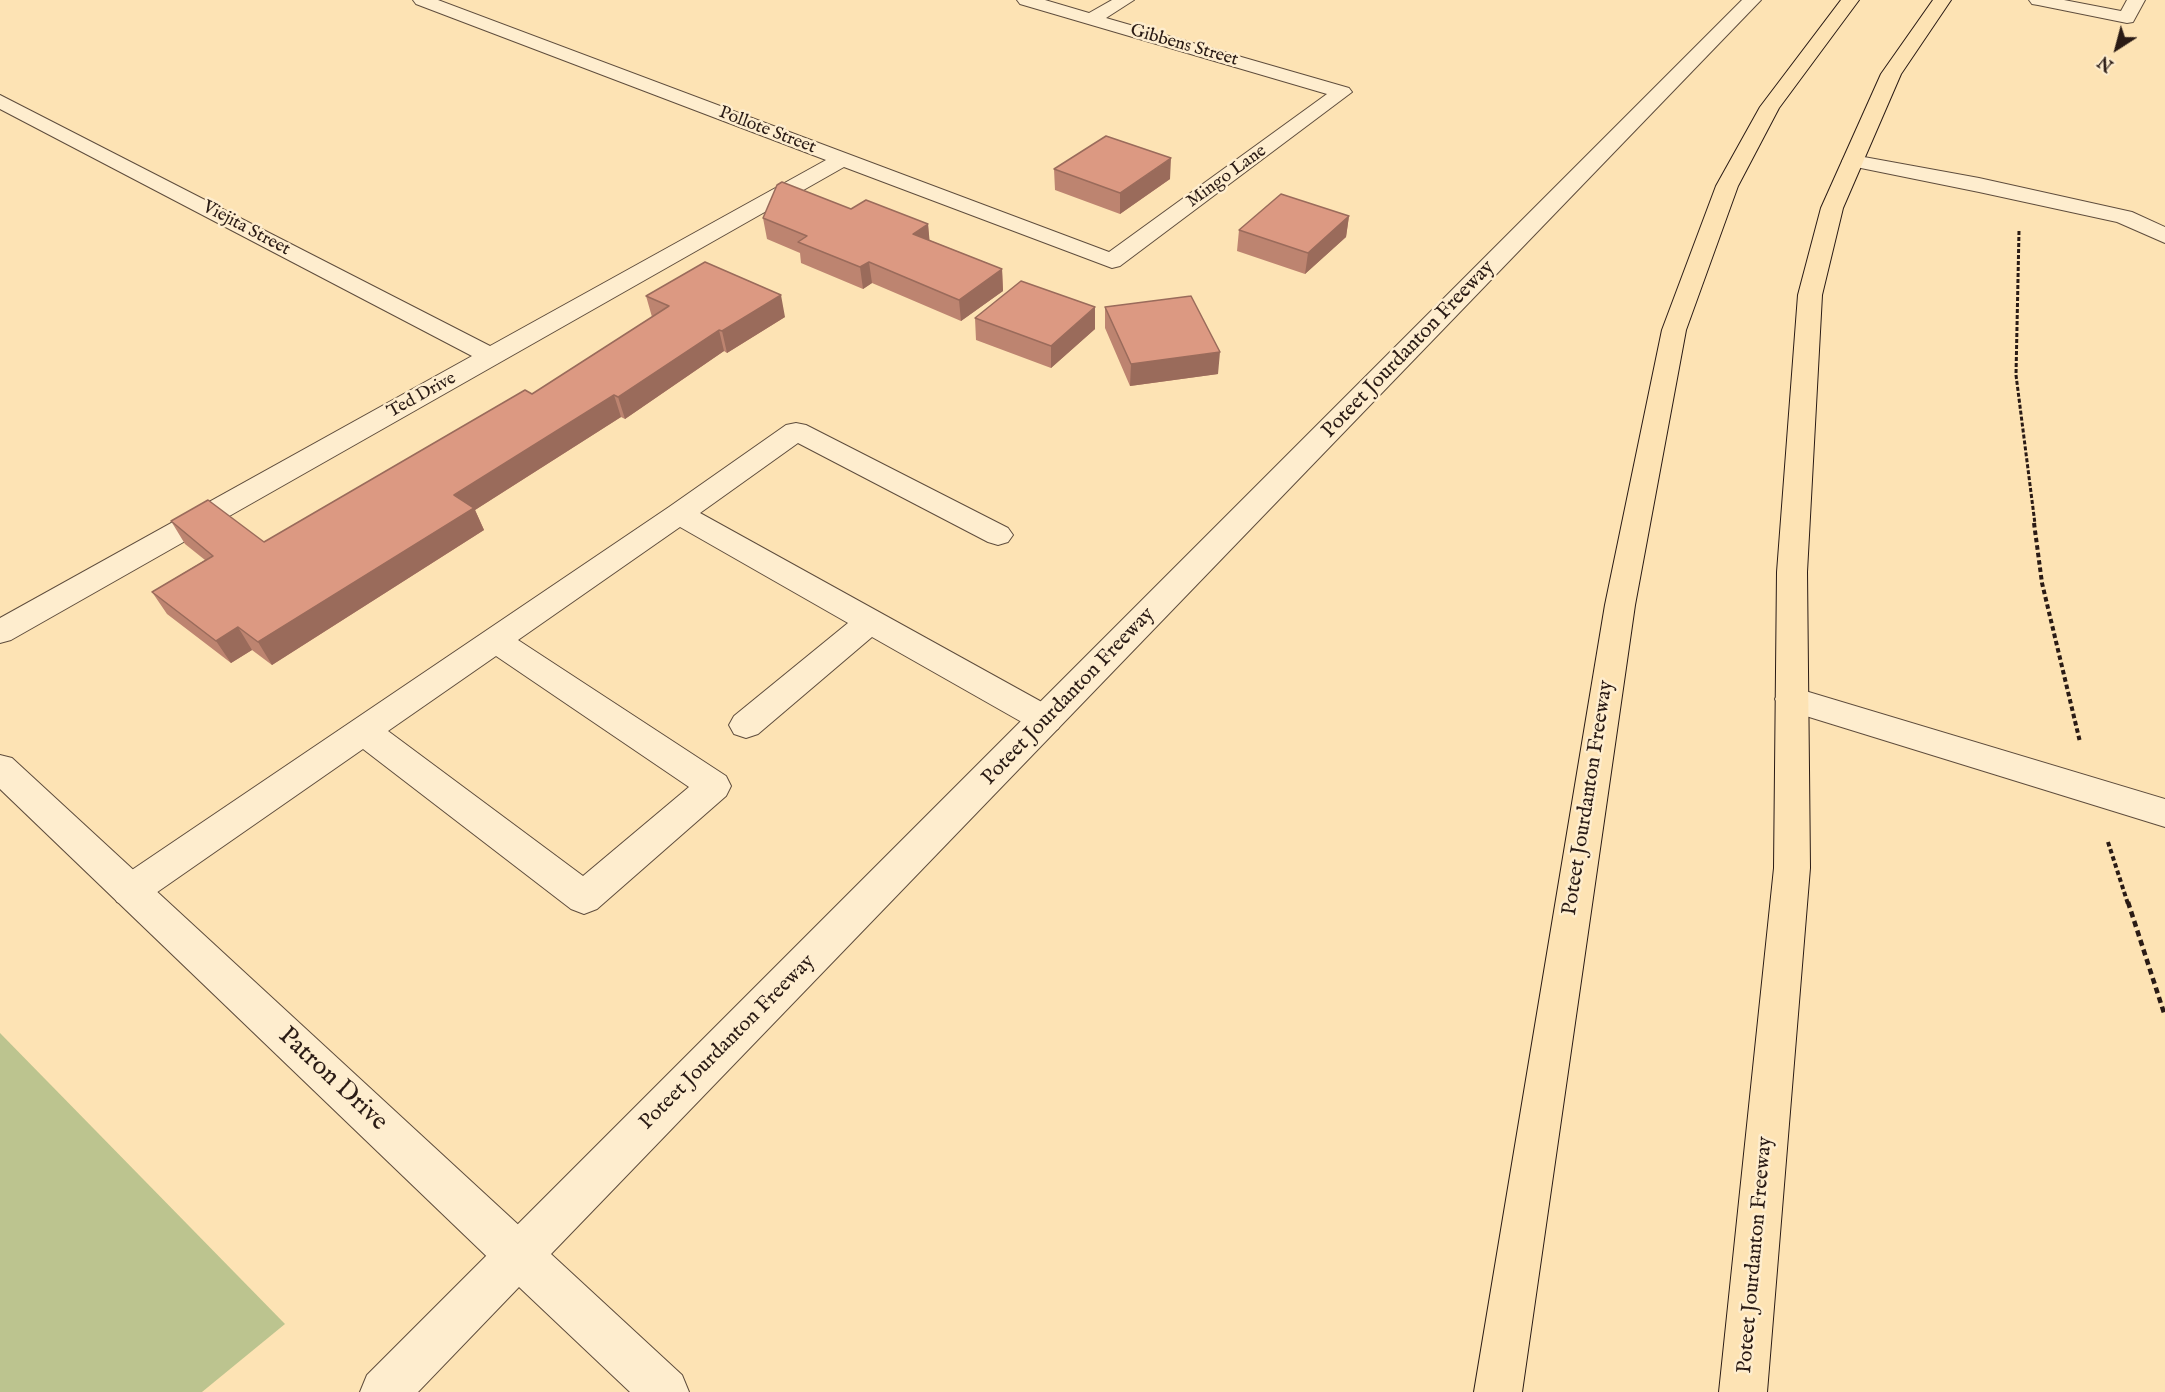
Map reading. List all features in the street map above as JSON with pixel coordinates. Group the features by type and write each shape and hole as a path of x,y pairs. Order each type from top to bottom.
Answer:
{"main road":[{"name":"Poteet Jourdanton Freeway","path":"1498,1392 1620,605 1674,330 1732,176 1770,107 1850,0"},
{"name":"Poteet Jourdanton Freeway","path":"1743,1392 1792,868 1792,572 1810,295 1832,208 1891,74 1942,0"}],"street":[{"name":"Pollote Street","path":"422,0 1112,261"},
{"name":"Gibbens Street","path":"1026,0 1342,92"},
{"path":"1091,19 1125,0"},
{"name":"Poteet Jourdanton Freeway","path":"384,1392 520,1257 1752,0"},
{"path":"2038,0 2127,18 2136,0"},
{"name":"Mingo Lane","path":"1112,261 1342,92"},
{"name":"Viejita Street","path":"0,101 492,357"},
{"name":"Ted Drive","path":"0,632 843,159"},
{"path":"1853,161 2124,217 2165,236"},
{"path":"130,891 679,514 796,431 998,535"},
{"path":"679,514 1046,720"},
{"path":"746,725 870,621"},
{"path":"363,731 584,898 714,786 495,640"},
{"path":"1792,699 2165,813"},
{"name":"Patron Drive","path":"0,768 665,1392"}],"path":[{"path":"2020,194 2016,375 2042,583 2092,790 2165,1016"}],"green space":[{"path":"0,1033 285,1324 202,1392 0,1392"}],"building":[{"path":"1106,136 1171,158 1120,193 1054,169"},
{"path":"782,182 851,209 866,200 928,224 913,234 1002,269 959,300 869,262 860,267 798,242 807,236 763,218 777,185"},
{"path":"1281,194 1349,216 1308,253 1239,230"},
{"path":"705,262 781,295 722,331 719,330 618,397 614,395 454,495 474,508 258,642 238,627 216,641 152,592 213,556 171,521 208,500 264,542 525,390 532,394 669,306 646,296"},
{"path":"1021,281 1095,307 1051,346 975,318"},
{"path":"1191,296 1220,352 1131,364 1105,307"}]}
